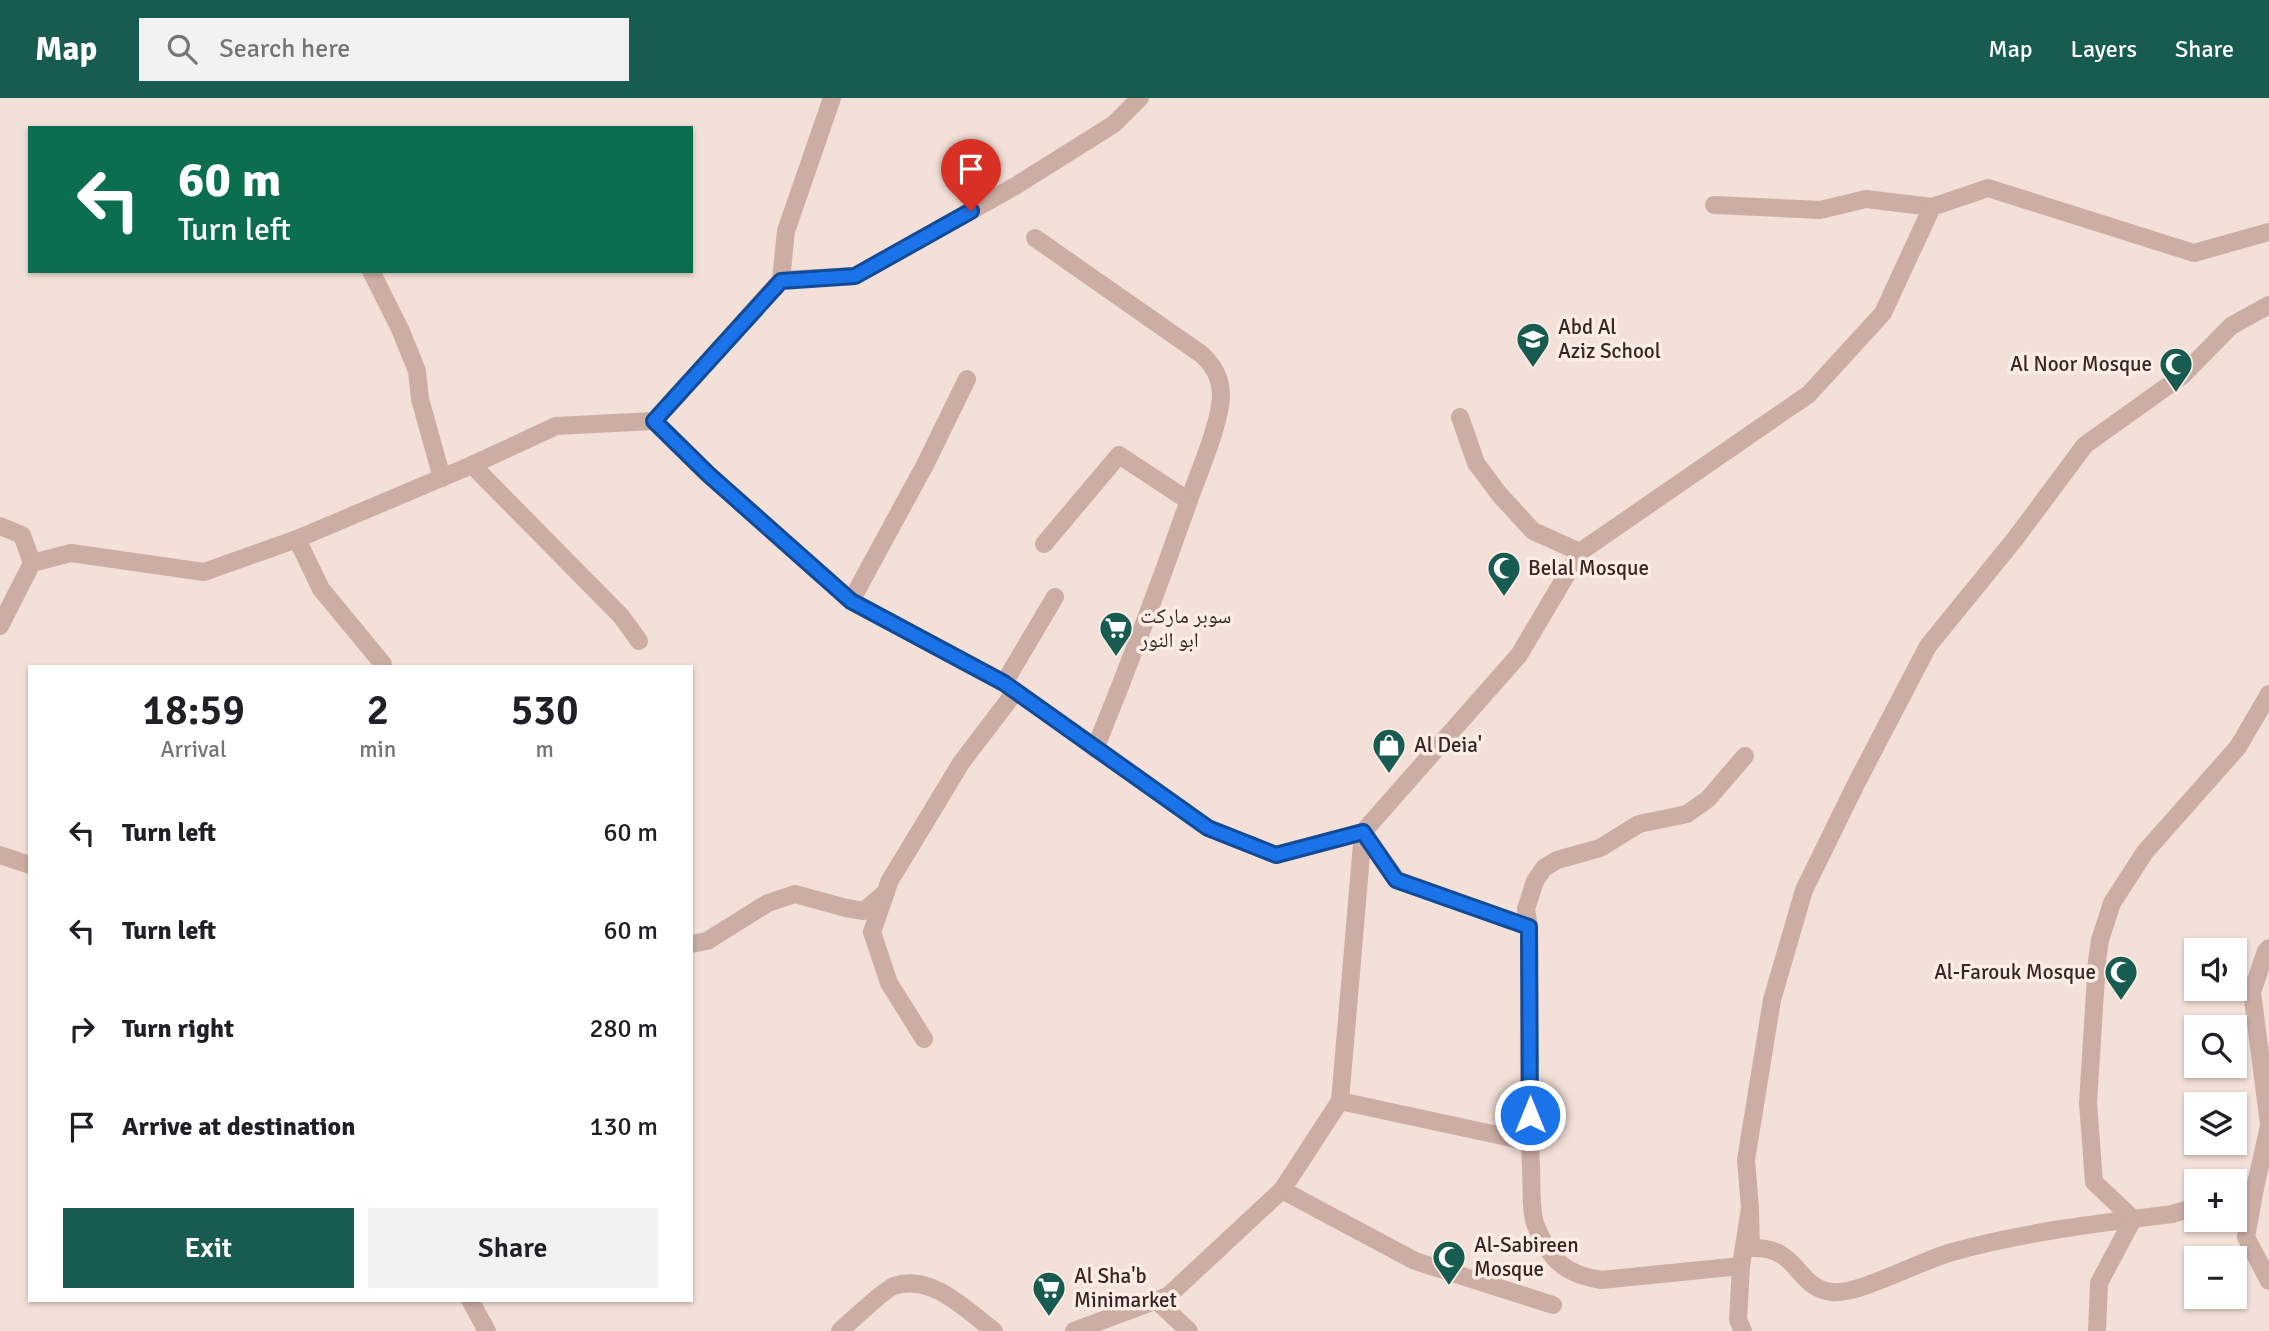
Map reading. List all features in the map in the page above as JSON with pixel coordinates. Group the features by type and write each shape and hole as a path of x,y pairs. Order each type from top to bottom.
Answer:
{"street":[{"path":"32,563 71,553 204,572 297,539 472,465 556,426 654,421 781,281 786,231 832,98"},
{"path":"781,281 855,276 1017,186 1114,124 1140,98"},
{"path":"1714,205 1820,210 1866,198 1932,207 1988,188 2194,253 2269,232"},
{"path":"654,421 708,474 851,601 1010,687 1208,828 1276,855 1363,832 1519,655 1580,552 1810,394 1883,313 1932,207"},
{"path":"1035,238 1199,352 1213,367 1220,383 1220,401 1207,451 1145,625 1096,749"},
{"path":"372,273 418,371 420,399 442,478"},
{"path":"2184,1210 2015,1237 1951,1252 1852,1289 1831,1292 1810,1283 1791,1261 1779,1252 1766,1248 1751,1248 1746,1160 1772,1000 1804,890 1928,646 2015,540 2085,445 2183,375 2231,326 2269,305"},
{"path":"851,601 926,463 967,379"},
{"path":"1460,417 1476,463 1499,494 1533,531 1580,552"},
{"path":"1044,544 1119,455 1189,501"},
{"path":"472,465 621,616 639,641"},
{"path":"0,526 22,535 32,563 0,626"},
{"path":"297,539 321,589 383,664"},
{"path":"924,1039 889,983 872,932 889,883 1010,687 1055,597"},
{"path":"2133,1219 2094,1182 2088,1103 2100,940 2112,903 2145,852 2238,747 2269,694"},
{"path":"1741,1266 1601,1280 1571,1273 1549,1252 1534,1223 1530,1142 1529,927 1526,909 1535,881 1544,868 1558,860 1600,848 1639,824 1687,814 1708,800 1745,756"},
{"path":"1363,832 1396,880 1529,927"},
{"path":"1074,1331 1168,1296 1282,1190 1340,1101 1363,832"},
{"path":"0,855 28,864"},
{"path":"693,944 707,941 768,903 795,894 864,911 886,892"},
{"path":"2269,948 2252,992 2269,1125 2246,1237 2269,1281"},
{"path":"1340,1101 1530,1142"},
{"path":"2247,1190 2255,1188"},
{"path":"1282,1190 1415,1261 1553,1305"},
{"path":"1743,1331 1738,1320 1741,1266 1750,1208"},
{"path":"2096,1331 2099,1283 2133,1219"},
{"path":"840,1331 893,1286 913,1284 930,1287 946,1295 994,1331"},
{"path":"1156,1300 1189,1331"},
{"path":"471,1302 487,1331"}],"place":[{"name":"Abd Al Aziz School","path":"1533,369"},
{"name":"Al Noor Mosque","path":"2176,394"},
{"name":"Belal Mosque","path":"1504,598"},
{"name":"سوبر ماركت ابو النور","path":"1116,658"},
{"name":"Al Deia'","path":"1389,775"},
{"name":"Al-Farouk Mosque","path":"2121,1002"},
{"name":"Al-Sabireen Mosque","path":"1449,1287"},
{"name":"Al Sha'b Minimarket","path":"1049,1318"}],"route":[{"path":"971,211 855,276 781,281 654,421 708,474 851,601 1004,683 1208,828 1276,855 1363,832 1396,880 1529,927 1530,1115"}]}
